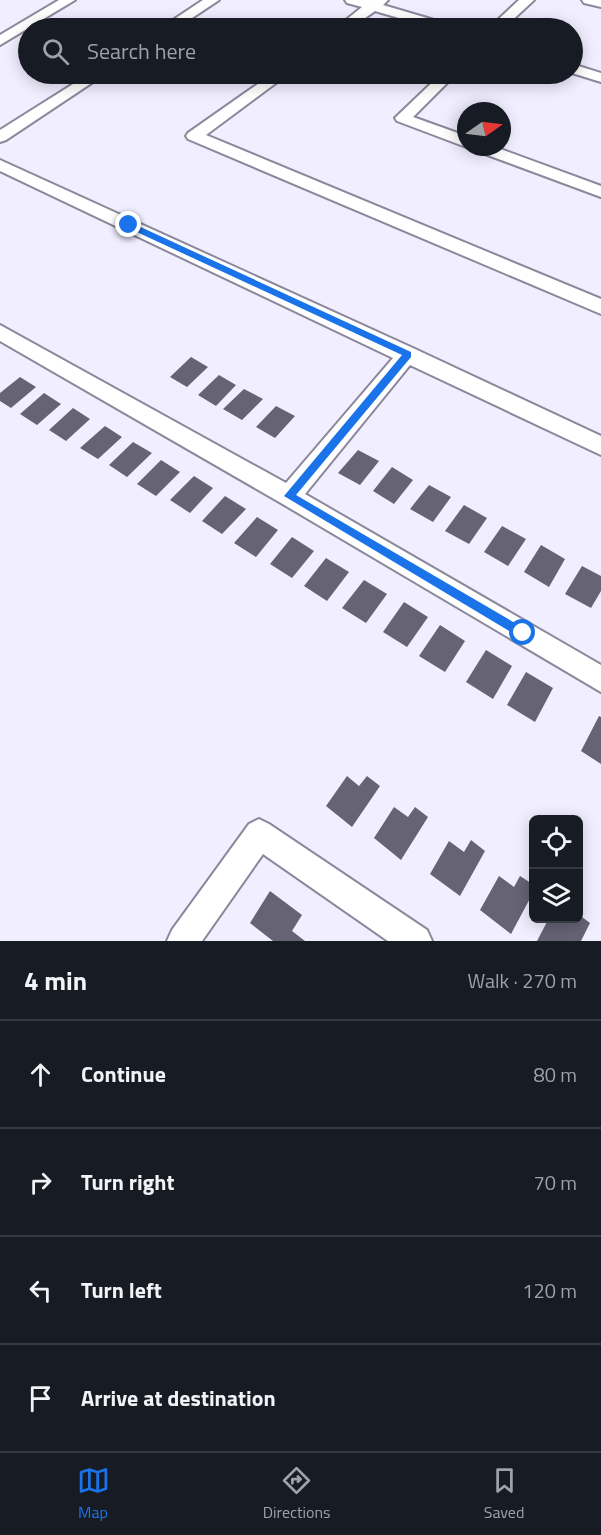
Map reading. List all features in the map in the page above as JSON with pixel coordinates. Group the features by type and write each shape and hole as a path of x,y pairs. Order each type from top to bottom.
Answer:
{"street":[{"path":"39,18 68,0"},
{"path":"184,18 212,0"},
{"path":"352,0 378,3 419,18"},
{"path":"507,18 527,0"},
{"path":"590,0 601,3"},
{"path":"357,18 378,3"},
{"path":"0,42 18,31"},
{"path":"583,72 601,78"},
{"path":"0,137 82,84"},
{"path":"267,84 194,136 601,307"},
{"path":"439,84 403,118 457,139"},
{"path":"504,156 601,192"},
{"path":"0,165 601,446"},
{"path":"0,332 289,496 601,679"},
{"path":"289,496 408,354"},
{"path":"183,941 259,834 416,941"}],"building":[{"path":"191,357 208,367 187,387 170,377"},
{"path":"219,375 236,385 216,406 198,395"},
{"path":"20,377 36,387 11,408 0,401 0,393"},
{"path":"244,389 263,399 242,420 223,409"},
{"path":"44,393 61,404 37,425 20,414"},
{"path":"276,406 295,416 275,438 256,427"},
{"path":"73,408 90,419 66,441 49,430"},
{"path":"105,426 122,437 98,459 80,448"},
{"path":"133,442 152,453 127,477 109,465"},
{"path":"358,450 379,461 360,485 338,473"},
{"path":"161,460 180,472 156,496 137,484"},
{"path":"392,467 413,480 394,504 373,491"},
{"path":"194,476 213,488 190,513 170,500"},
{"path":"429,485 451,497 433,522 410,509"},
{"path":"225,496 246,509 222,534 202,521"},
{"path":"464,505 487,518 469,544 445,531"},
{"path":"257,517 278,530 256,557 234,543"},
{"path":"502,526 526,539 508,566 484,552"},
{"path":"292,537 314,551 292,578 270,564"},
{"path":"541,545 565,559 549,587 524,572"},
{"path":"326,558 349,572 327,601 304,586"},
{"path":"582,566 601,576 601,591 591,608 565,594"},
{"path":"364,580 387,594 366,623 342,608"},
{"path":"404,602 428,617 407,647 383,632"},
{"path":"440,625 465,641 445,672 419,656"},
{"path":"486,650 512,666 493,699 466,682"},
{"path":"526,672 553,688 535,722 507,705"},
{"path":"599,716 601,717 601,764 581,751"},
{"path":"347,776 359,786 367,776 380,786 352,827 326,806"},
{"path":"394,807 408,817 415,807 428,817 401,860 374,838"},
{"path":"471,840 485,851 460,896 430,874 449,841 464,852"},
{"path":"499,876 514,887 520,876 529,882 529,900 511,934 480,910"},
{"path":"270,891 302,915 292,931 305,941 273,941 250,923"},
{"path":"583,918 590,923 581,941 537,941 546,923 583,923"}],"route":[{"path":"129,225 408,354 289,496 523,633"}]}
